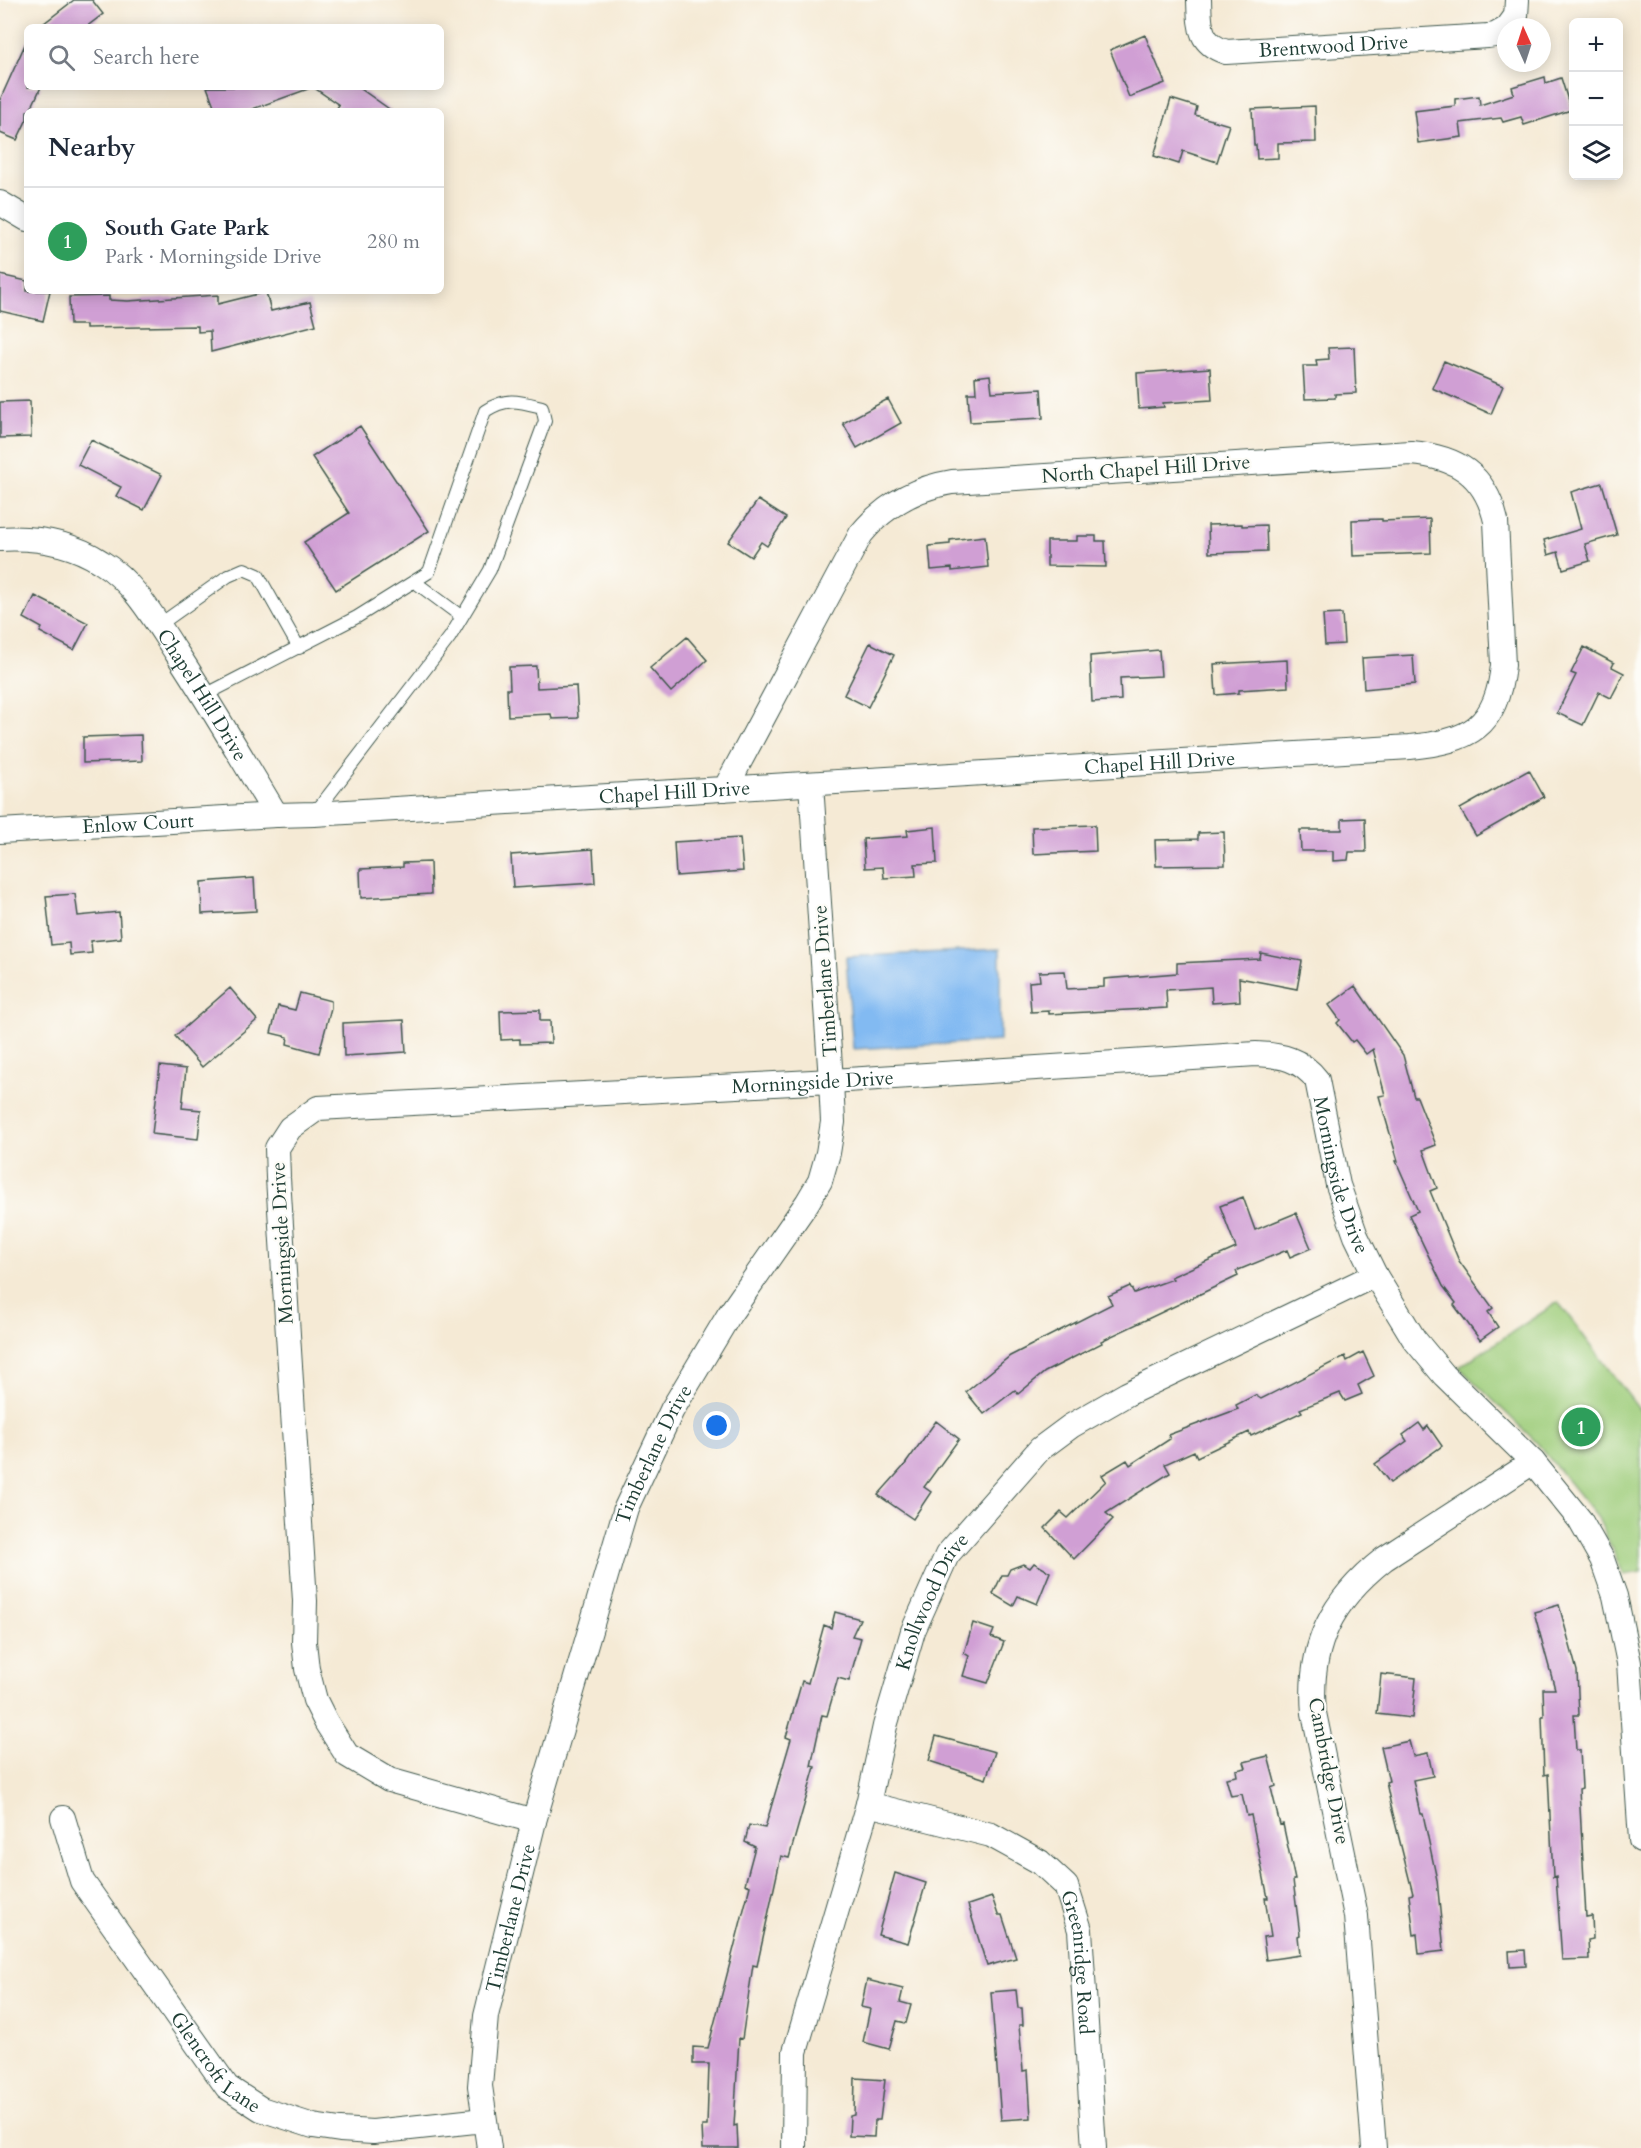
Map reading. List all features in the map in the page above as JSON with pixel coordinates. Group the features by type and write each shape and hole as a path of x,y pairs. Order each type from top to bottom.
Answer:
{"street":[{"name":"Brentwood Drive","path":"1199,0 1203,33 1212,46 1226,52 1497,34"},
{"name":"Brentwood Drive","path":"1514,18 1517,0"},
{"path":"0,203 24,217"},
{"name":"North Chapel Hill Drive","path":"725,789 861,534 872,520 900,499 934,485 952,482 1411,453 1447,459 1462,466 1485,490 1492,504 1496,521 1503,665 1498,699 1483,721"},
{"name":"Chapel Hill Drive","path":"0,539 51,541 69,547 101,562 129,586 159,625 205,695 276,815 1410,747 1449,741 1462,736 1483,721"},
{"name":"Timberlane Drive","path":"489,2148 480,2086 486,2016 534,1821 626,1508 672,1410 729,1315 807,1203 820,1181 828,1153 833,1122 811,783"},
{"name":"Enlow Court","path":"0,831 276,815"},
{"name":"Morningside Drive","path":"534,1821 389,1780 347,1755 315,1700 307,1669 304,1642 305,1600 278,1178 277,1148 290,1128 318,1108 831,1081 1256,1054 1293,1059 1311,1072 1317,1080 1338,1185 1356,1236 1375,1275 1414,1339 1461,1392 1533,1462 1580,1520 1602,1559 1615,1596 1629,1663 1641,1840"},
{"name":"Knollwood Drive","path":"794,2148 795,2052 868,1804 885,1726 913,1630 947,1555 1040,1449 1071,1426 1127,1394 1375,1275"},
{"name":"Cambridge Drive","path":"1374,2148 1356,1916 1314,1713 1313,1681 1319,1650 1330,1619 1347,1593 1368,1571 1533,1462"},
{"name":"Greenridge Road","path":"868,1804 991,1835 1040,1862 1066,1886 1080,1930 1094,2148"},
{"name":"Glencroft Lane","path":"63,1818 82,1881 227,2086 261,2109 313,2126 340,2130 373,2132 484,2120"}],"lane":[{"path":"205,695 357,617 429,572 485,411 498,402 518,401 542,408 545,421 489,570 443,647 314,814"},
{"path":"159,625 228,576 244,569 258,575 299,648"},
{"path":"415,582 462,617"}],"green space":[{"path":"1558,1302 1641,1412 1641,1572 1624,1575 1598,1518 1537,1443 1459,1367"}],"water":[{"path":"1000,949 1000,1041 853,1049 846,957"}],"building":[{"path":"74,0 92,0 103,14 90,24 43,24"},
{"path":"1145,35 1165,83 1129,97 1110,50"},
{"path":"24,47 24,90 40,90 31,108 24,108 24,125 17,140 0,133 0,100"},
{"path":"1545,77 1546,83 1561,78 1569,111 1524,125 1521,117 1503,122 1501,118 1460,123 1462,137 1418,143 1414,111 1455,106 1455,99 1479,96 1480,105 1514,94 1512,87"},
{"path":"208,90 305,90 255,108 215,108"},
{"path":"317,90 362,90 388,108 337,108 339,105"},
{"path":"1171,99 1197,107 1195,115 1229,125 1217,162 1183,151 1179,164 1154,156"},
{"path":"1315,106 1316,142 1278,143 1278,158 1257,159 1252,109"},
{"path":"0,275 24,280 24,294 49,294 43,321 0,311"},
{"path":"258,294 267,294 271,311 310,302 316,325 211,352 210,331 198,332 198,326 86,328 86,325 70,325 69,297 109,296 109,300 128,301 218,295 218,304"},
{"path":"1354,347 1356,393 1335,394 1335,398 1305,399 1303,366 1317,366 1316,360 1329,359 1328,348"},
{"path":"1444,361 1503,386 1491,414 1432,388"},
{"path":"1210,368 1212,400 1163,403 1164,407 1139,409 1137,373"},
{"path":"990,375 992,392 1041,389 1043,418 970,422 968,393 976,393 975,377"},
{"path":"888,399 901,423 857,448 843,423"},
{"path":"30,401 31,437 0,438 0,402"},
{"path":"360,426 429,531 336,590 304,542 349,513 312,457"},
{"path":"91,440 162,475 144,510 116,496 121,487 78,465"},
{"path":"1602,483 1617,535 1585,544 1590,561 1563,569 1558,552 1548,555 1544,540 1581,529 1571,492"},
{"path":"758,500 786,518 767,546 761,542 751,557 728,542"},
{"path":"1382,519 1382,521 1430,519 1431,553 1353,556 1352,520"},
{"path":"1242,524 1242,526 1266,525 1267,551 1209,553 1208,525"},
{"path":"985,536 988,567 952,571 952,568 931,570 929,546 950,544 950,540"},
{"path":"1077,536 1096,536 1096,541 1105,541 1106,567 1047,566 1047,541 1077,541"},
{"path":"35,596 88,623 74,650 40,632 42,628 24,618"},
{"path":"1342,614 1344,644 1325,645 1323,615"},
{"path":"687,637 707,660 671,692 650,668"},
{"path":"870,643 894,655 868,707 844,695"},
{"path":"1584,647 1614,663 1612,667 1624,673 1611,698 1599,692 1583,725 1557,713 1576,675 1571,673"},
{"path":"1159,650 1161,676 1120,678 1121,700 1092,702 1090,656"},
{"path":"1413,655 1415,684 1364,689 1362,658"},
{"path":"1287,660 1288,687 1239,690 1239,693 1216,695 1214,664"},
{"path":"536,666 537,688 576,686 578,718 552,719 551,714 508,716 509,667"},
{"path":"141,735 142,761 83,763 83,737"},
{"path":"1529,770 1544,797 1476,836 1460,809"},
{"path":"1365,818 1366,852 1349,852 1348,860 1333,861 1333,851 1301,851 1300,830 1342,830 1342,819"},
{"path":"1095,825 1096,851 1033,854 1032,827"},
{"path":"935,827 937,863 915,864 916,876 884,878 883,867 865,868 863,839 908,836 907,830"},
{"path":"1224,832 1225,865 1156,866 1155,840 1198,839 1198,833"},
{"path":"740,838 743,871 676,876 674,842"},
{"path":"593,849 595,883 513,888 511,855"},
{"path":"430,862 431,894 361,898 360,869 403,867 403,863"},
{"path":"254,878 256,911 202,914 201,882"},
{"path":"75,894 78,916 119,912 121,938 91,941 92,953 70,955 69,943 51,945 46,896"},
{"path":"1261,953 1302,961 1297,989 1239,978 1240,1001 1212,1003 1211,987 1166,990 1167,1008 1049,1014 1049,1011 1031,1012 1029,982 1040,981 1039,972 1065,971 1067,989 1104,987 1104,979 1177,973 1177,963 1260,959"},
{"path":"1355,986 1403,1055 1414,1097 1417,1097 1436,1145 1423,1150 1437,1188 1430,1191 1459,1261 1493,1308 1488,1312 1498,1327 1480,1340 1443,1286 1409,1215 1418,1211 1396,1161 1398,1161 1379,1096 1385,1095 1373,1049 1366,1054 1355,1040 1352,1042 1337,1023 1340,1020 1329,1005"},
{"path":"230,988 257,1020 202,1067 175,1036"},
{"path":"300,993 331,1001 319,1053 287,1044 288,1037 271,1033 278,1006 295,1010"},
{"path":"540,1010 540,1021 550,1021 551,1043 520,1044 520,1039 501,1040 500,1011"},
{"path":"404,1020 406,1052 344,1056 343,1023"},
{"path":"160,1066 186,1069 182,1108 201,1110 198,1139 152,1134"},
{"path":"1243,1197 1255,1230 1296,1213 1311,1248 1290,1257 1287,1250 1236,1271 1238,1276 1101,1341 1102,1343 1045,1372 1018,1394 1015,1390 984,1414 966,1392 1010,1356 1112,1304 1108,1296 1130,1286 1134,1293 1173,1279 1171,1277 1236,1248 1220,1206"},
{"path":"1363,1352 1374,1376 1358,1385 1362,1394 1345,1401 1340,1393 1300,1409 1302,1412 1251,1436 1249,1432 1197,1457 1194,1451 1165,1464 1170,1473 1106,1513 1113,1519 1074,1559 1045,1528 1061,1512 1068,1518 1106,1481 1102,1475 1127,1460 1130,1465 1170,1439 1168,1435 1238,1409 1236,1405 1255,1395 1261,1399 1345,1356 1347,1361"},
{"path":"936,1421 959,1439 924,1487 931,1492 913,1519 878,1495 904,1466"},
{"path":"1419,1423 1424,1430 1428,1426 1442,1446 1390,1483 1375,1464 1407,1441 1403,1435"},
{"path":"1034,1563 1050,1572 1037,1604 1018,1596 1013,1606 993,1594 1002,1575 1007,1575 1010,1569 1023,1564 1030,1568"},
{"path":"1559,1605 1577,1671 1579,1715 1574,1715 1576,1750 1580,1750 1582,1788 1579,1789 1586,1917 1592,1916 1593,1939 1588,1940 1589,1959 1562,1960 1556,1876 1553,1877 1548,1774 1544,1775 1543,1689 1555,1689 1534,1612"},
{"path":"835,1612 860,1619 852,1636 861,1638 849,1681 838,1678 827,1716 822,1715 811,1766 815,1767 789,1858 781,1856 757,1966 753,1965 742,2039 739,2038 734,2126 737,2125 738,2148 703,2148 702,2126 707,2126 709,2064 693,2064 693,2047 708,2048 750,1886 745,1884 755,1847 745,1842 749,1825 765,1828 791,1739 786,1737 802,1681 808,1683 824,1625 831,1628"},
{"path":"973,1623 994,1630 991,1637 1004,1642 988,1683 963,1676 969,1656 964,1653"},
{"path":"1381,1674 1416,1678 1412,1718 1377,1714"},
{"path":"936,1736 995,1752 986,1779 929,1761"},
{"path":"1409,1741 1413,1756 1428,1753 1433,1776 1413,1780 1437,1880 1444,1951 1419,1954 1409,1895 1413,1894 1391,1806 1386,1782 1389,1781 1381,1747"},
{"path":"1268,1756 1276,1786 1271,1788 1280,1825 1283,1824 1295,1880 1293,1880 1300,1935 1298,1936 1300,1955 1266,1960 1263,1937 1271,1936 1265,1898 1268,1898 1251,1815 1247,1816 1242,1794 1231,1796 1226,1778 1237,1776 1236,1770 1246,1768 1244,1762"},
{"path":"895,1873 926,1883 908,1943 878,1935"},
{"path":"992,1897 998,1915 1002,1915 1016,1958 987,1966 968,1905"},
{"path":"1525,1950 1526,1966 1510,1967 1509,1951"},
{"path":"867,1980 903,1989 900,2002 911,2005 906,2023 897,2021 889,2049 863,2042 870,2009 861,2007"},
{"path":"1016,1990 1018,2008 1022,2008 1023,2025 1019,2025 1023,2071 1028,2070 1031,2118 1001,2120 991,1992"},
{"path":"855,2078 885,2080 880,2120 875,2120 874,2137 849,2136 850,2116 854,2115"}],"place":[{"name":"South Gate Park","path":"1581,1427"}]}
